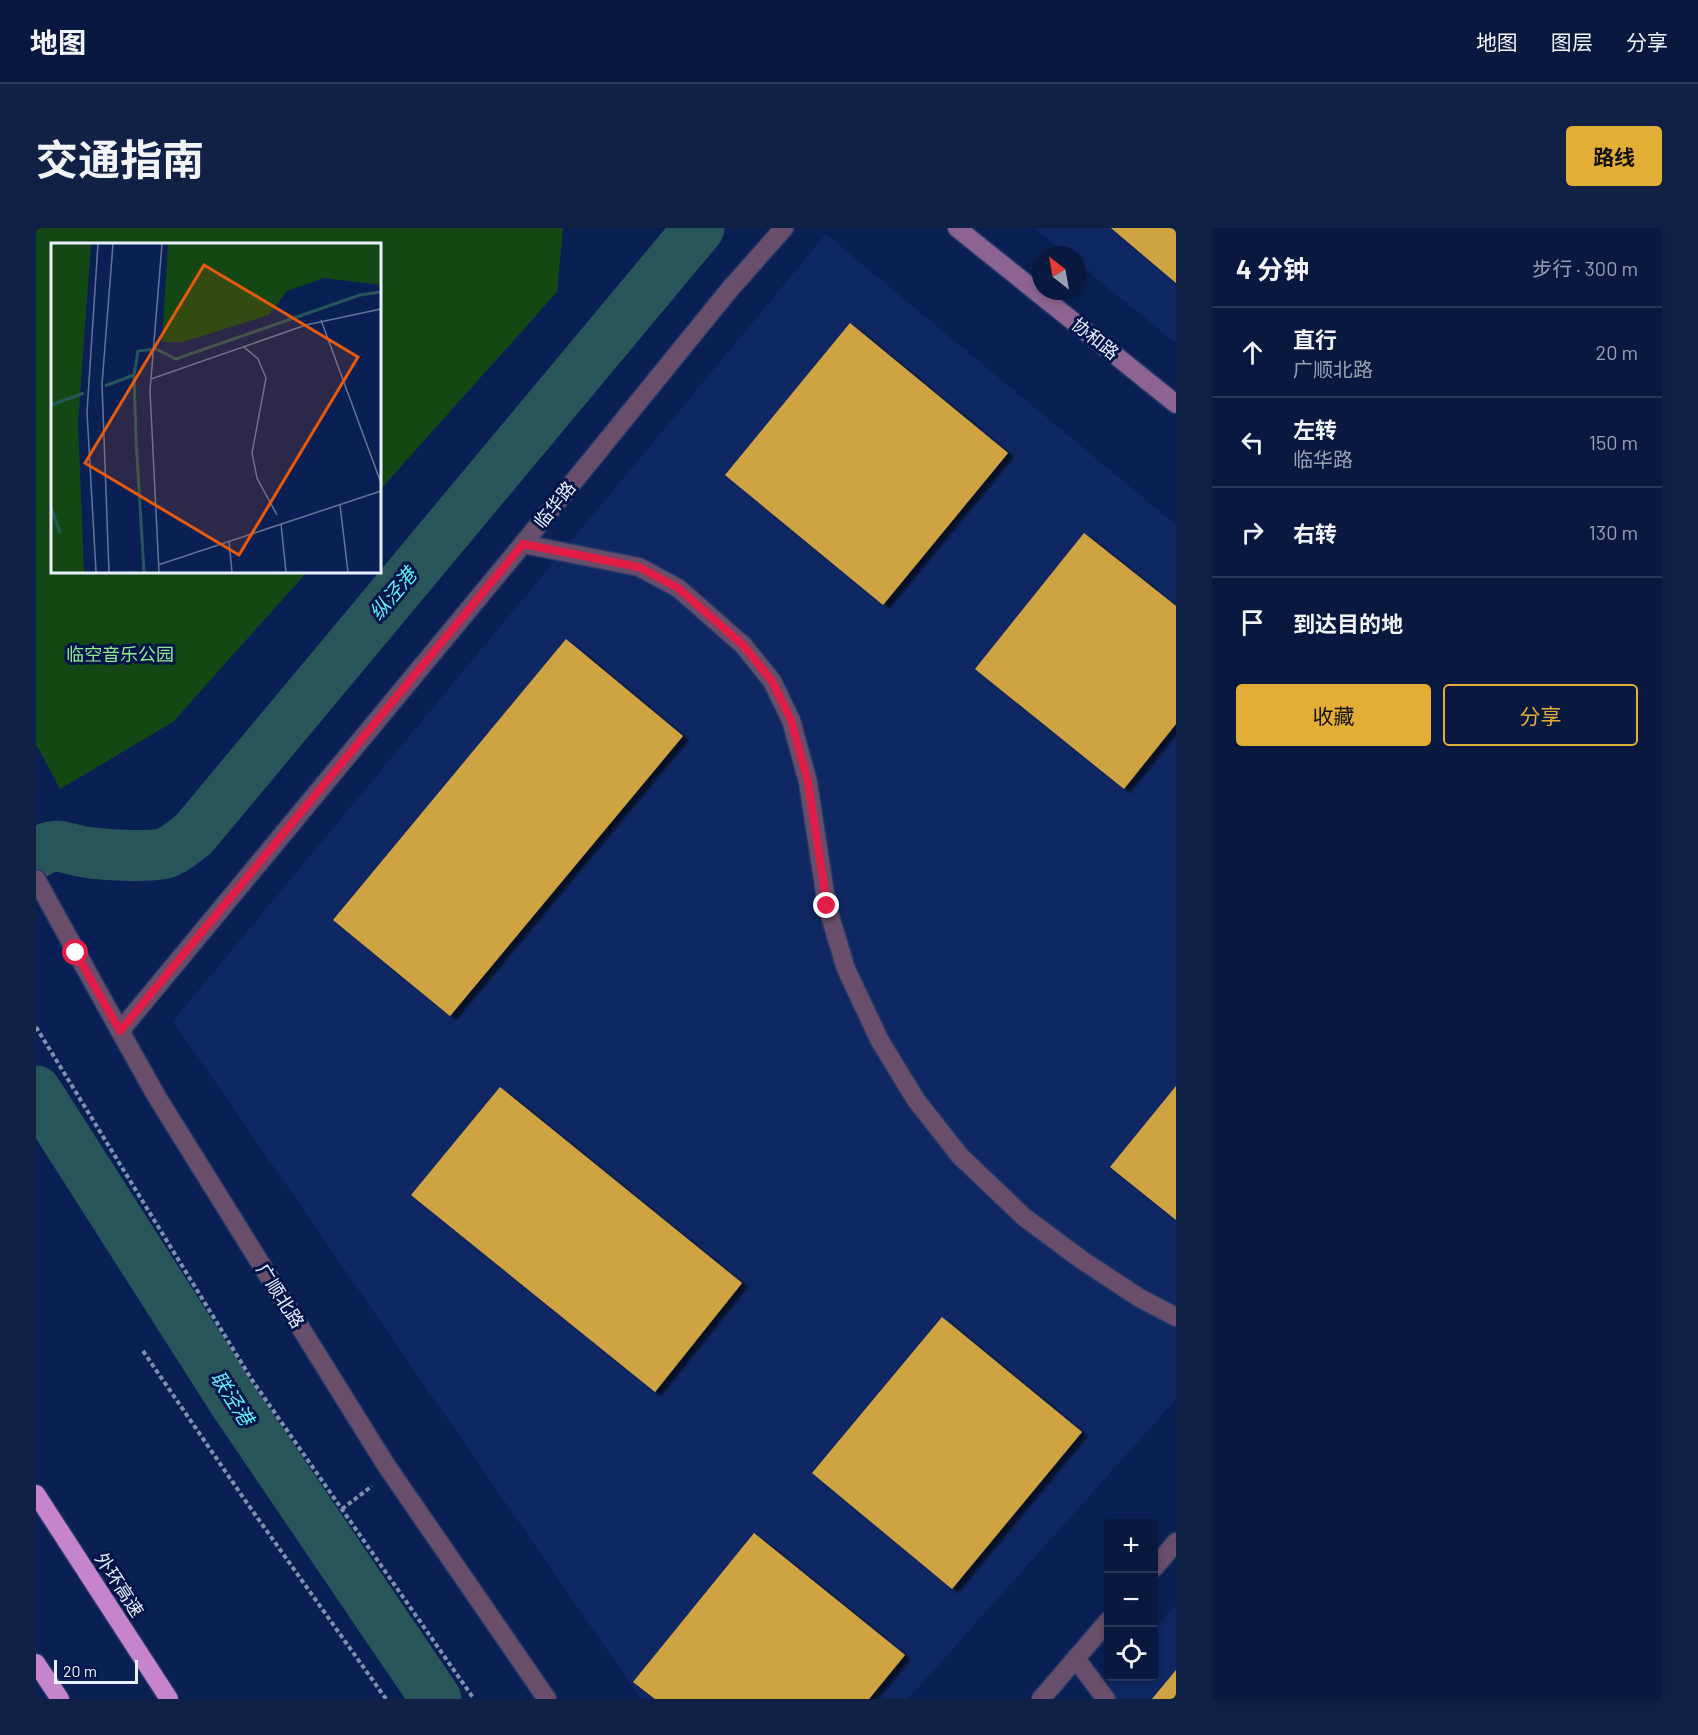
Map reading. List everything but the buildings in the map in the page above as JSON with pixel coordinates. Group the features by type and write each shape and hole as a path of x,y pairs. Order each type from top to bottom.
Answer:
{"highway":[{"name":"外环高速","path":"36,1494 169,1699"},
{"path":"36,1663 60,1699"}],"main road":[{"name":"协和路","path":"957,228 1176,404"}],"street":[{"name":"临华路","path":"120,1031 523,544 730,289 784,228"},
{"path":"523,544 639,567 678,588 743,645 772,681 791,720 808,782 827,906 846,969 880,1041 916,1100 960,1156 1024,1216 1082,1260 1138,1297 1176,1317"},
{"name":"广顺北路","path":"36,879 157,1096 211,1185 391,1472 547,1699"},
{"path":"1158,1564 1176,1542"},
{"path":"1041,1699 1104,1626"},
{"path":"1076,1659 1106,1699"}],"path":[{"path":"36,1027 252,1380 474,1699"},
{"path":"143,1351 386,1699"},
{"path":"342,1509 391,1472"}],"shaded area":[{"path":"1034,228 1176,228 1176,343 1086,270 1086,246 1056,246"},
{"path":"826,234 1176,525 1176,1399 908,1699 641,1699 173,1021"},
{"path":"1176,1605 1176,1699 1093,1699 1109,1681 1158,1681 1158,1625"}],"green space":[{"name":"临空音乐公园","path":"36,228 563,228 557,292 381,489 381,243 51,243 51,573 306,573 173,722 60,789 36,744"}],"waterway":[{"name":"纵泾港","path":"36,853 61,846 102,854 154,855 170,851 193,835 699,228"},
{"name":"联泾港","path":"36,1091 235,1403 436,1699"}],"route":[{"path":"76,953 120,1031 523,544 639,567 678,588 743,645 772,681 791,720 808,782 827,906"}]}
